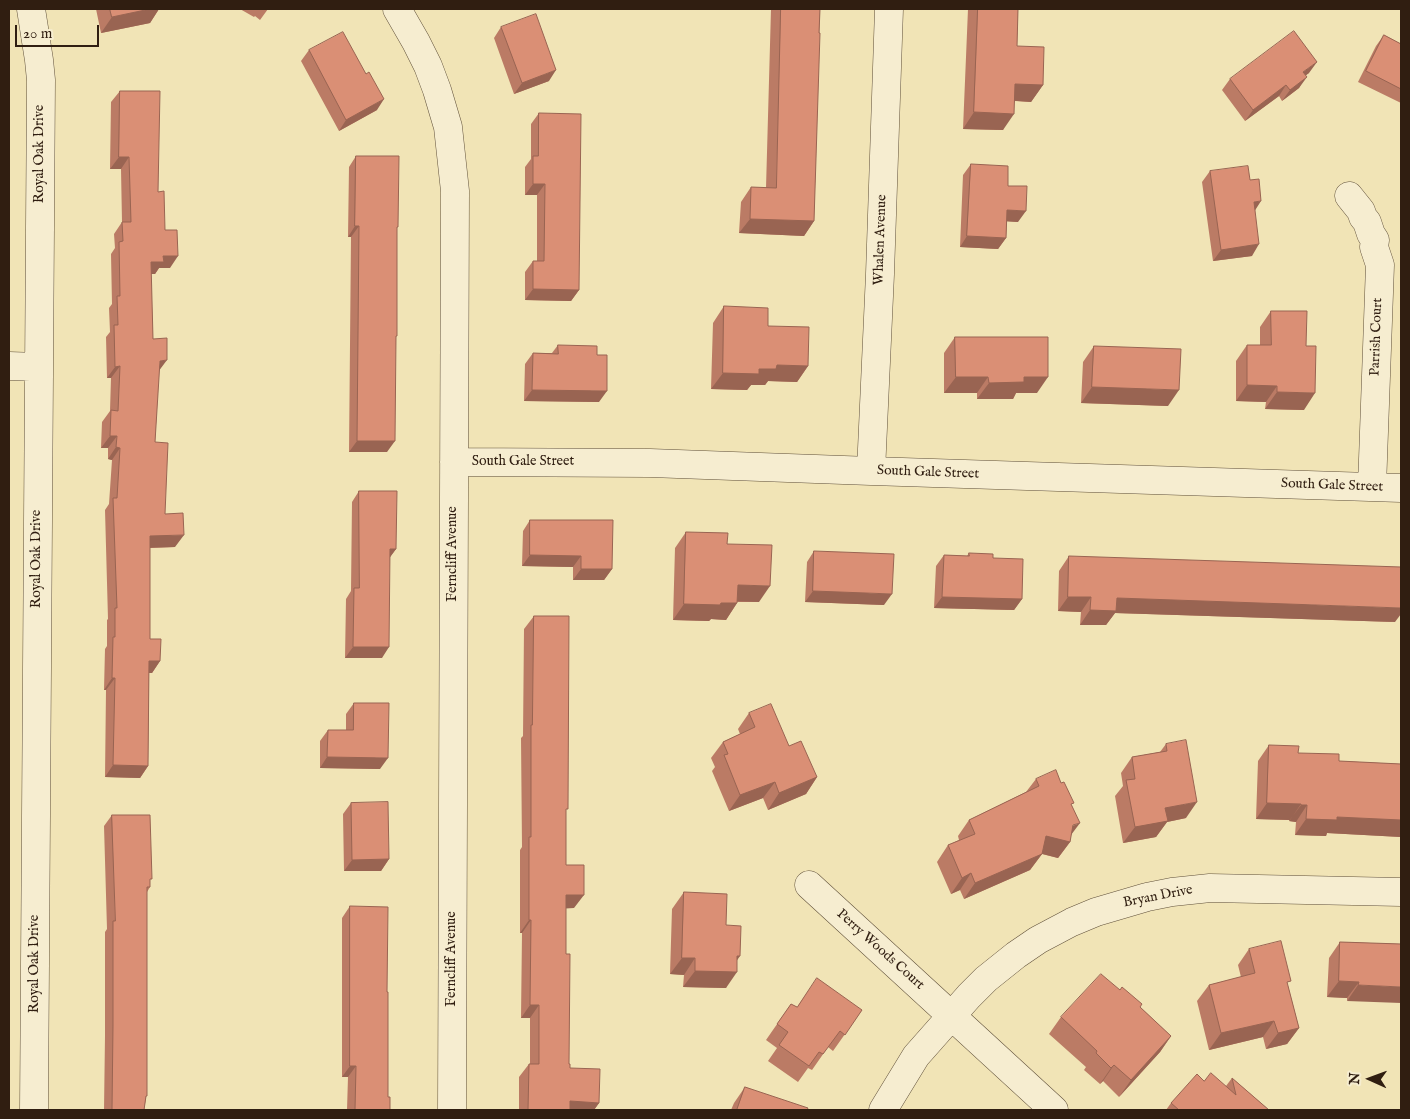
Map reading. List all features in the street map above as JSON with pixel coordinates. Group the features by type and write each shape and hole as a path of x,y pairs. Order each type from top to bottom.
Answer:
{"street":[{"name":"Royal Oak Drive","path":"31,9 40,60 41,80 34,1110"},
{"name":"Ferncliff Avenue","path":"397,9 428,66 437,90 448,127 455,191 452,1110"},
{"name":"Whalen Avenue","path":"871,471 889,9"},
{"name":"Parrish Court","path":"1349,196 1367,222 1375,240 1374,246 1380,265 1372,487"},
{"path":"9,366 38,367"},
{"name":"South Gale Street","path":"454,462 650,463 1401,488"},
{"name":"Perry Woods Court","path":"809,885 1054,1110"},
{"name":"Bryan Drive","path":"951,1015 986,979 1038,940 1072,922 1134,900 1172,892 1210,888 1401,892"},
{"path":"883,1110 916,1056 951,1015"}],"building":[{"path":"110,9 150,9 112,17"},
{"path":"781,9 820,9 814,221 750,219 751,187 776,188"},
{"path":"978,9 1018,9 1017,46 1044,47 1043,85 1015,84 1014,114 974,112"},
{"path":"536,14 556,70 522,83 501,27"},
{"path":"1294,31 1317,62 1303,72 1307,77 1290,90 1286,85 1253,110 1230,79"},
{"path":"343,32 366,74 369,72 384,99 346,120 309,50"},
{"path":"1384,35 1401,44 1401,89 1366,71"},
{"path":"120,91 160,91 158,192 164,191 165,230 177,230 178,256 163,256 164,262 151,262 153,339 167,338 167,360 160,361 155,442 168,443 165,514 183,513 184,535 150,536 150,639 161,639 160,661 149,661 148,766 113,765 115,678 112,678 113,637 115,637 115,608 117,608 113,498 117,498 120,448 116,447 117,436 110,436 111,410 118,411 120,366 115,367 114,325 118,325 117,296 120,296 119,242 123,241 122,222 131,222 129,157 119,157"},
{"path":"539,113 581,114 579,290 533,289 533,261 544,261 545,184 533,184 533,156 538,156"},
{"path":"356,156 399,156 395,441 357,441 359,226 355,226"},
{"path":"971,164 1008,166 1008,186 1027,186 1026,211 1007,210 1006,238 967,236"},
{"path":"1248,166 1250,180 1259,179 1261,201 1254,202 1259,244 1221,250 1210,171"},
{"path":"724,306 768,308 768,326 809,327 808,366 777,365 776,369 759,369 759,374 723,373"},
{"path":"1271,311 1307,311 1306,346 1316,346 1315,393 1277,392 1277,386 1247,385 1247,345 1271,345"},
{"path":"955,337 1048,337 1048,377 1024,377 1024,382 989,383 988,377 956,377"},
{"path":"558,345 597,346 597,355 607,355 607,391 532,390 533,353 558,354"},
{"path":"1094,346 1181,349 1179,390 1092,387"},
{"path":"359,491 397,491 396,549 390,549 389,647 353,647 354,588 359,588"},
{"path":"530,520 613,520 612,569 581,569 581,556 530,555"},
{"path":"686,532 728,533 727,544 772,545 770,586 738,585 737,603 721,603 720,605 684,604"},
{"path":"814,551 894,554 892,594 813,591"},
{"path":"969,553 993,554 993,558 1023,559 1022,599 942,597 944,555 969,556"},
{"path":"1069,556 1401,567 1401,608 1117,598 1116,611 1090,610 1091,597 1068,597"},
{"path":"534,616 569,616 566,865 584,865 584,895 566,895 566,954 570,954 569,1064 570,1068 600,1069 599,1103 570,1101 570,1110 528,1110 529,1064 539,1064 539,1005 530,1005 531,920 529,920"},
{"path":"354,703 389,703 388,758 327,757 328,730 353,730"},
{"path":"771,704 789,746 801,741 817,777 779,793 775,782 740,795 724,755 728,754 723,742 755,727 749,713"},
{"path":"1186,740 1197,802 1165,808 1168,821 1135,827 1126,780 1135,779 1132,757 1167,751 1166,744"},
{"path":"1269,745 1299,746 1298,753 1339,754 1339,761 1401,764 1401,820 1337,817 1337,820 1306,819 1307,805 1267,803"},
{"path":"1056,770 1061,783 1064,782 1074,803 1071,804 1080,823 1073,825 1070,842 1046,836 1042,854 975,883 971,873 962,878 948,845 975,834 969,820 1039,786 1036,779"},
{"path":"388,802 389,859 352,860 351,803"},
{"path":"112,815 150,815 152,879 150,879 150,887 147,887 147,1096 144,1110 112,1110 113,921 115,921"},
{"path":"684,892 727,894 726,925 741,926 740,956 737,956 737,972 695,971 695,958 682,958"},
{"path":"350,906 388,907 388,1097 390,1097 390,1110 355,1110 356,1066 350,1066"},
{"path":"1281,941 1291,981 1287,982 1299,1028 1278,1033 1274,1021 1221,1033 1209,985 1255,973 1249,949"},
{"path":"1340,942 1401,944 1401,987 1358,985 1359,982 1339,981"},
{"path":"1101,974 1120,990 1122,987 1142,1004 1140,1007 1171,1036 1131,1080 1114,1065 1111,1068 1096,1053 1097,1051 1061,1017"},
{"path":"817,978 862,1010 845,1035 840,1031 823,1054 819,1052 809,1066 779,1045 788,1032 777,1024 791,1004 797,1007"},
{"path":"1211,1073 1236,1095 1232,1078 1269,1110 1179,1110 1171,1103 1197,1074 1204,1081"},
{"path":"745,1087 808,1108 807,1110 737,1110"}]}
